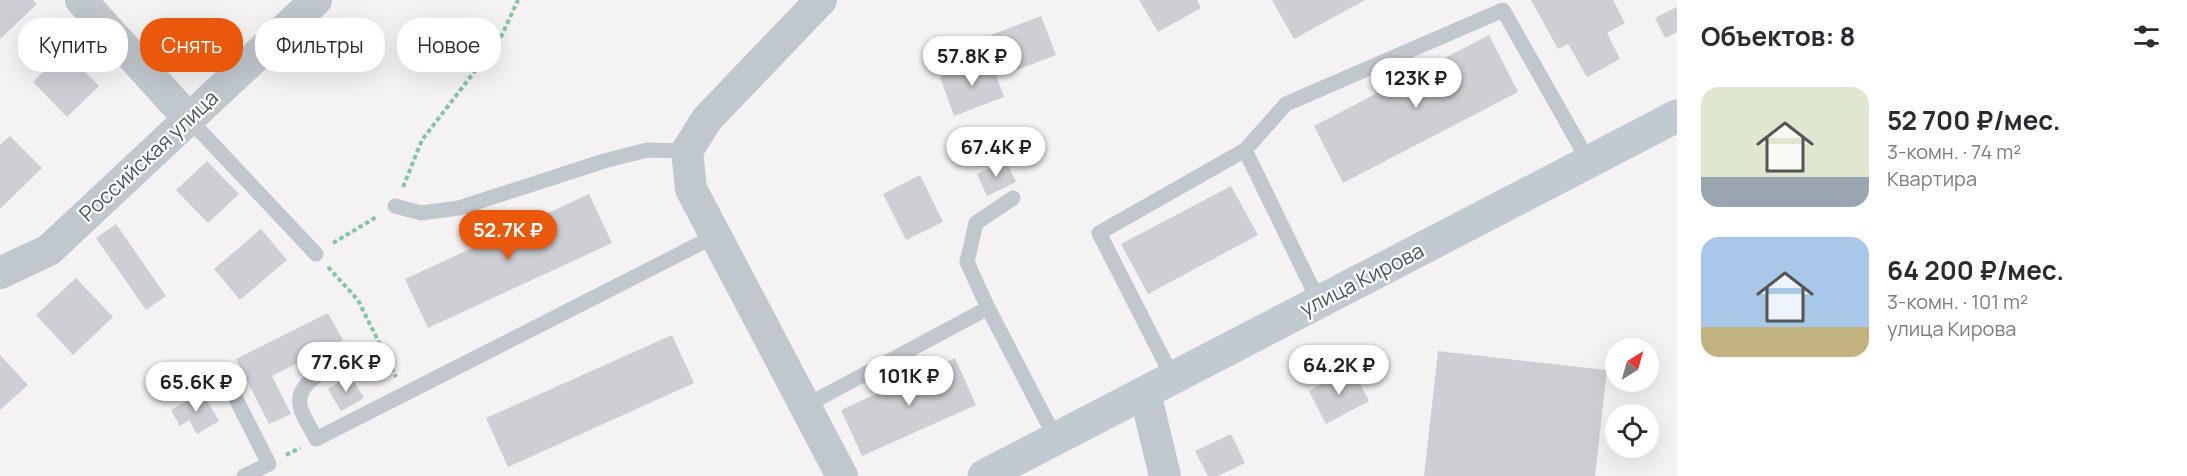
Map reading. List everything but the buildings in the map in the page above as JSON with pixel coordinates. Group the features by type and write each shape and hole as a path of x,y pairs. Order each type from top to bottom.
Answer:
{"main road":[{"name":"улица Кирова","path":"984,476 1677,116"}],"street":[{"path":"81,0 189,118"},
{"name":"Российская улица","path":"0,273 49,250 316,0"},
{"path":"821,0 707,119 687,151 690,189 842,476"},
{"path":"1159,386 1165,476"}],"lane":[{"path":"1159,386 1099,234 1245,150 1286,104 1503,10 1589,162"},
{"path":"189,118 316,254"},
{"path":"395,206 421,213 459,208 604,161 648,150 687,151"},
{"path":"1245,150 1319,302"},
{"path":"1012,198 976,223 967,262 988,308 1056,439"},
{"path":"348,358 312,379 302,390 300,408 316,439 715,236"},
{"path":"805,406 988,308"},
{"path":"231,389 269,464 244,476"}],"path":[{"path":"269,464 316,439"}]}
